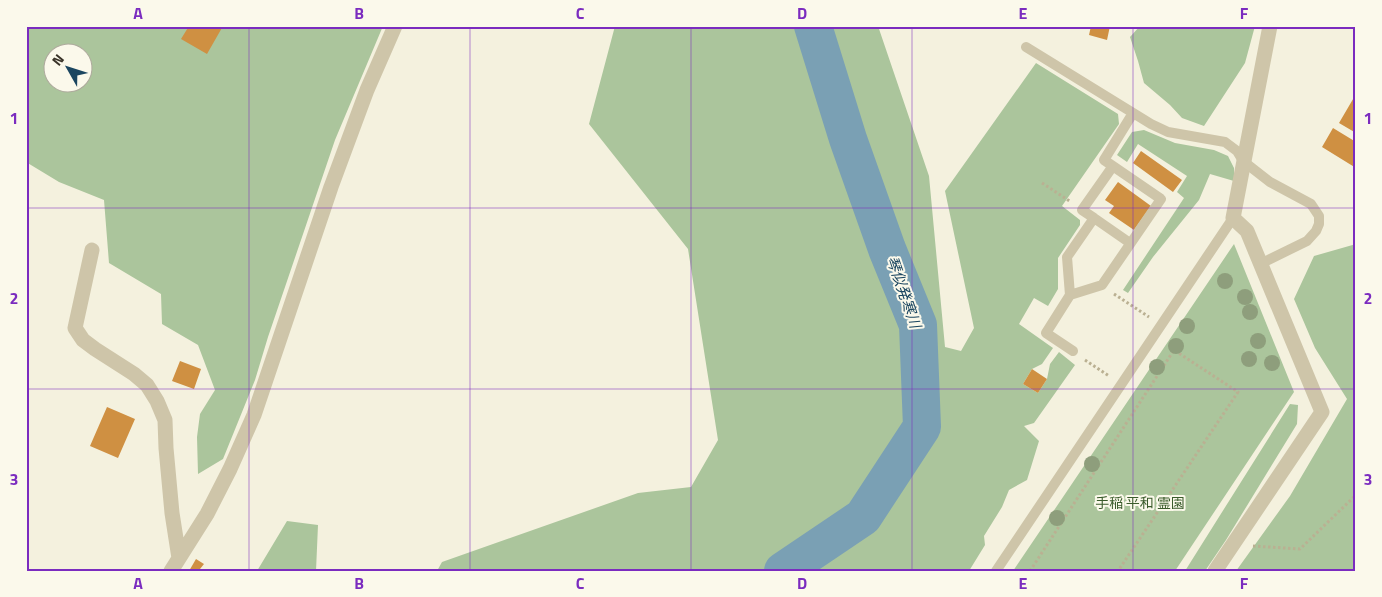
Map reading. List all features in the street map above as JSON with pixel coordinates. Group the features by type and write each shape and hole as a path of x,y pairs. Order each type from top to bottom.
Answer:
{"street":[{"path":"171,571 212,505 254,415 331,187 395,26"},
{"path":"1215,571 1322,412 1246,231 1233,218 1270,26"},
{"path":"92,250 75,328 83,340 134,374 147,385 157,401 165,420 172,513 180,558"}],"lane":[{"path":"1026,47 1151,124 1168,132 1225,142 1237,150 1243,161 1270,182 1311,204 1319,216 1319,224 1316,231 1307,241 1260,264"},
{"path":"1070,295 1102,285 1161,198 1104,160 1133,114"},
{"path":"1113,166 1082,210 1130,243"},
{"path":"1077,354 1046,333 1070,295 1067,257 1094,218"},
{"path":"996,571 1233,218"}],"path":[{"path":"1042,183 1064,198"},
{"path":"1122,299 1148,317"},
{"path":"1030,571 1174,350 1238,392 1118,571"},
{"path":"1077,354 1109,376"},
{"path":"1233,544 1300,548 1356,495"}],"green space":[{"path":"26,26 383,26 335,140 255,380 223,459 198,474 197,437 200,414 215,390 198,345 162,324 161,294 109,263 104,200 59,182 26,162"},
{"path":"615,26 878,26 929,176 945,347 961,351 974,328 945,191 1036,63 1118,114 1119,124 1062,206 1080,220 1080,225 1058,258 1058,289 1048,306 1034,298 1019,324 1053,348 1042,364 1032,369 1023,384 1038,393 1047,379 1050,364 1059,352 1075,365 1034,423 1024,426 1039,441 1027,480 1009,490 1002,507 984,536 985,545 969,571 437,571 442,562 638,493 691,487 718,440 688,249 589,124"},
{"path":"1140,26 1255,26 1245,63 1204,126 1182,118 1144,83 1130,37"},
{"path":"1144,130 1175,143 1214,150 1228,156 1234,168 1234,181 1210,174 1199,200 1153,257 1128,293 1123,290 1184,198 1177,192 1187,176 1138,144 1127,162 1117,155 1132,132"},
{"name":"手稲 平和 霊園","path":"1234,244 1294,392 1175,571 1013,571"},
{"path":"1356,244 1356,571 1236,571 1290,496 1347,399 1315,348 1294,299 1314,256"},
{"path":"1290,404 1298,405 1297,424 1226,540 1205,571 1185,571"},
{"path":"287,521 318,525 316,571 257,571"}],"building":[{"path":"189,26 223,26 207,54 181,39"},
{"path":"1091,26 1110,26 1107,40 1089,35"},
{"path":"1356,94 1356,133 1339,123"},
{"path":"1333,128 1356,142 1356,168 1322,147"},
{"path":"1141,151 1182,180 1173,192 1133,163"},
{"path":"1118,182 1151,206 1134,230 1109,213 1114,206 1105,200"},
{"path":"180,361 201,369 194,389 172,381"},
{"path":"1032,369 1047,379 1038,393 1023,384"},
{"path":"107,407 135,419 118,458 90,446"},
{"path":"196,559 204,564 200,569 203,571 189,571"}],"waterway":[{"name":"琴似発寒川","path":"783,571 863,517 922,427 918,325 887,249 848,139 813,26"}]}
